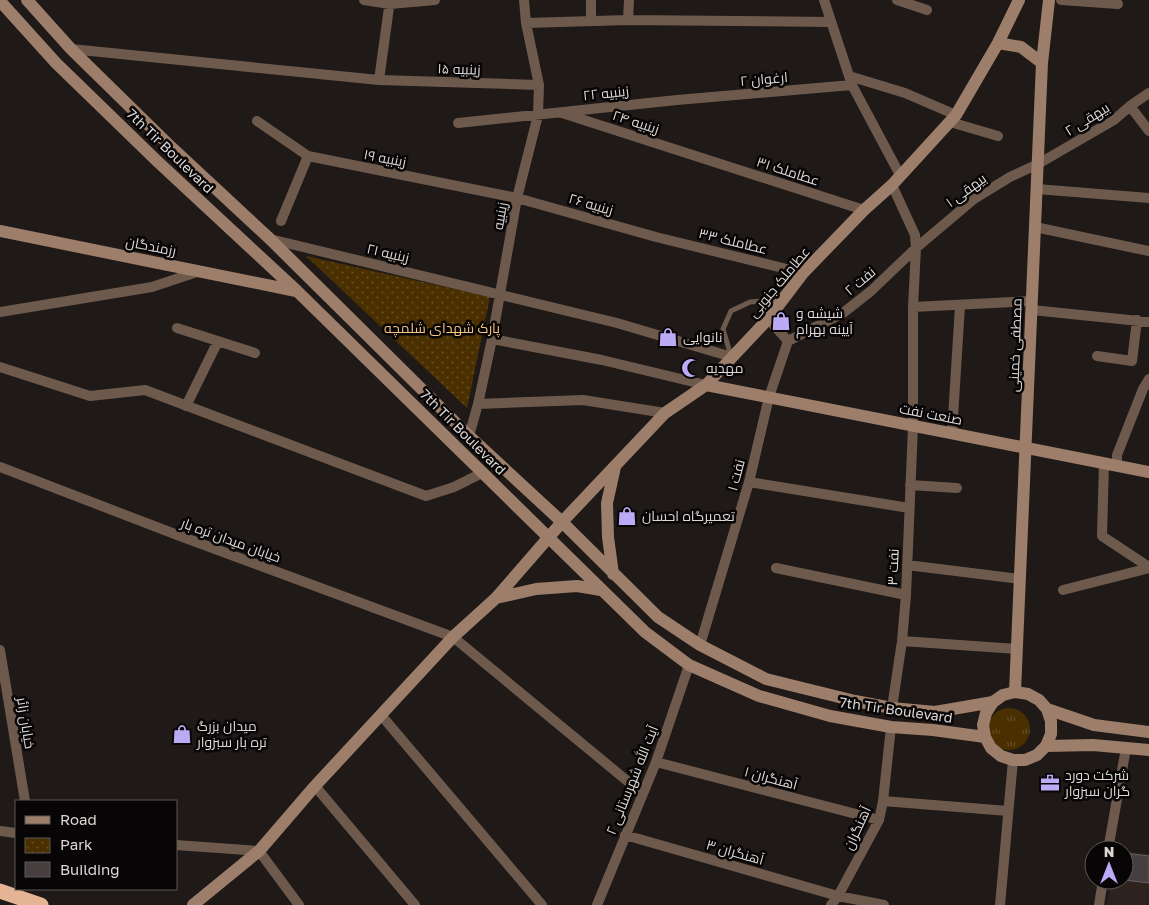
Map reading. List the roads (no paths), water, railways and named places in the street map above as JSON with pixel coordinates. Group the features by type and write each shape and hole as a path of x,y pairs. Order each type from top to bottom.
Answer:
{"highway":[{"path":"0,891 41,905"}],"main road":[{"name":"7th Tir Boulevard","path":"27,0 71,49 171,147 270,239 469,436 562,522 658,617 700,645 766,679 892,708 935,712 993,702"},
{"path":"998,43 1019,0"},
{"path":"998,43 1026,0"},
{"name":"مصطفی خمینی","path":"1016,692 1042,63 1049,0"},
{"name":"7th Tir Boulevard","path":"0,1 56,63 157,161 297,291 601,590 645,632 689,665 759,696 830,716 891,727 933,730 984,737"},
{"path":"998,43 1021,48 1042,63"},
{"name":"عطاملک جنوبی","path":"193,905 259,851 315,786 453,637 496,598 548,537 665,412 706,385 768,319 803,273 896,180 953,119 998,43"},
{"path":"157,161 171,147"},
{"name":"رزمندگان","path":"0,231 297,291"},
{"name":"صنعت نفت","path":"706,385 1149,472"},
{"path":"424,414 435,402"},
{"path":"613,574 608,536 607,503 615,466"},
{"path":"496,598 536,589 577,586 601,590"},
{"path":"645,632 658,617"},
{"path":"1048,709 1052,721 1051,734 1046,746 1026,760 1013,760 1001,756 991,748 984,737 984,719 986,712 993,702 1003,695 1016,692 1028,694 1039,700 1048,709 1094,725 1148,730"},
{"path":"1046,746 1093,745 1149,750"}],"street":[{"path":"364,0 390,2 435,0"},
{"name":"زینبیه","path":"469,436 492,339 518,198 538,115 539,85 526,23 524,0"},
{"path":"591,0 591,21"},
{"path":"628,20 629,0"},
{"name":"نفت ۳","path":"824,0 851,81 896,180 915,235 913,307 914,426 906,595 902,641 892,708"},
{"path":"898,0 927,10"},
{"path":"1061,0 1118,4"},
{"path":"379,80 390,2"},
{"path":"526,23 628,20 831,22"},
{"name":"زینبیه ۱۵","path":"71,49 379,80 539,85"},
{"path":"851,81 905,93 953,119 998,136"},
{"name":"ارغوان ۲","path":"677,100 851,81"},
{"name":"بیهقی ۲","path":"1038,164 1114,120 1149,93"},
{"name":"زینبیه ۲۲","path":"458,123 677,100"},
{"path":"1130,106 1149,131"},
{"name":"زینبیه ۲۴","path":"559,112 704,158"},
{"name":"زینبیه ۱۹","path":"257,121 308,156 518,198"},
{"path":"281,221 308,156"},
{"name":"عطاملک ۳۱","path":"704,158 864,210"},
{"name":"بیهقی ۱","path":"916,248 974,199 1010,177 1038,164"},
{"path":"1037,189 1149,198"},
{"name":"زینبیه ۲۶","path":"518,198 656,236"},
{"path":"1035,227 1149,251"},
{"name":"عطاملک ۳۳","path":"656,236 803,273"},
{"name":"زینبیه ۲۱","path":"270,239 617,323 732,357"},
{"name":"نفت ۲","path":"788,341 843,313 872,291 916,248"},
{"path":"0,312 152,287 200,271"},
{"path":"952,433 960,306"},
{"path":"913,307 1032,306 1149,322"},
{"path":"768,319 788,341 769,397"},
{"path":"1097,356 1132,361 1137,320"},
{"path":"177,328 255,353"},
{"path":"492,339 602,360 706,385"},
{"path":"186,406 218,341"},
{"path":"0,367 90,396 144,390 426,496 454,487 482,473"},
{"path":"1117,466 1118,455 1143,389 1149,379"},
{"name":"نفت ۱","path":"700,645 749,482 769,397"},
{"path":"478,404 583,400 665,412"},
{"path":"1104,463 1102,536 1149,568"},
{"name":"خیابان میدان تره بار","path":"0,467 453,637 643,794"},
{"path":"749,482 909,508"},
{"path":"910,485 957,488"},
{"path":"907,565 1020,580"},
{"path":"776,568 906,595"},
{"path":"1063,590 1149,568"},
{"path":"902,641 1017,649"},
{"name":"خیابان زائر","path":"0,650 25,800"},
{"name":"آیت الله شهرستانی ۲","path":"597,905 656,762 689,665"},
{"path":"381,715 542,905"},
{"name":"آهنگران","path":"831,905 838,896 878,820 883,801 891,727"},
{"path":"1110,840 1126,748"},
{"path":"1000,905 1013,760"},
{"name":"آهنگران ۱","path":"656,762 878,820"},
{"path":"315,786 415,905"},
{"path":"883,801 1008,811"},
{"path":"0,831 15,832"},
{"name":"آهنگران ۳","path":"625,835 838,896 884,905"},
{"path":"178,845 259,851 298,905"},
{"path":"1099,905 1101,890"}],"lane":[{"path":"732,357 723,329 731,311 750,302 783,299"}],"place":[{"name":"شیشه و آیینه بهرام","path":"781,321"},
{"name":"نانوایی","path":"668,337"},
{"name":"مهدیه","path":"691,368"},
{"name":"تعمیرگاه احسان","path":"627,516"},
{"name":"میدان بزرگ تره بار سبزوار","path":"182,734"},
{"name":"شرکت دورد گران سبزوار","path":"1050,783"}],"park label":[{"name":"پارک شهدای شلمچه","path":"442,328"}]}
